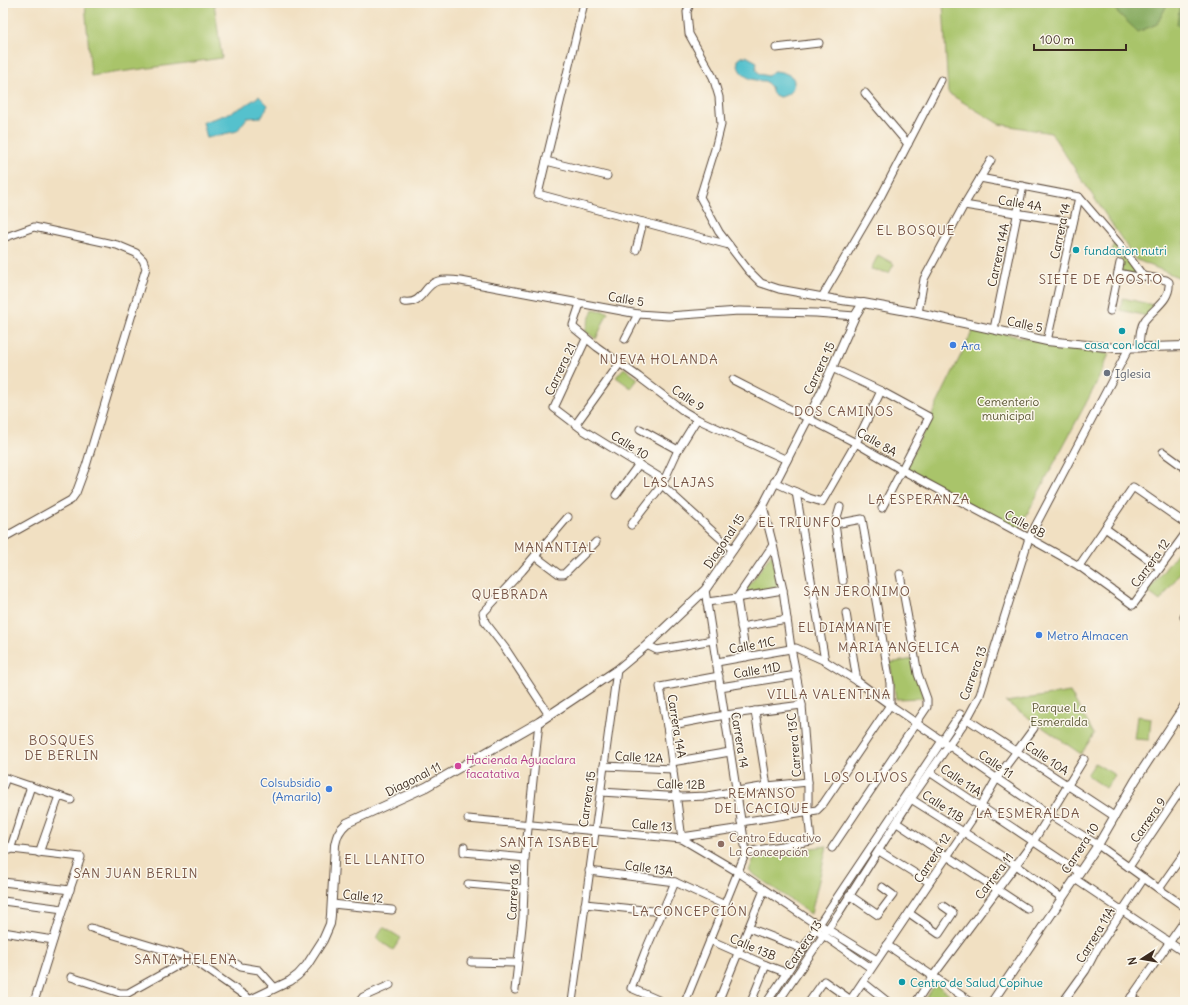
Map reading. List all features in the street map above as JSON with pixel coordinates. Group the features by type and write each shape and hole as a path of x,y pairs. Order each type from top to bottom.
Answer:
{"street":[{"path":"584,3 538,194 729,244"},
{"path":"690,3 687,12 689,34 713,76 718,97 721,125 700,197 719,232 748,270 761,283 780,289 863,303"},
{"path":"776,48 819,44"},
{"path":"822,297 881,196 941,80"},
{"path":"865,93 908,144"},
{"path":"918,313 924,279 964,205 991,160"},
{"path":"546,161 607,176"},
{"path":"980,178 1079,197 1121,246 1143,276"},
{"name":"Carrera 14A","path":"994,329 1023,186"},
{"name":"Carrera 14","path":"1047,341 1079,197"},
{"name":"Calle 4A","path":"964,205 1073,222"},
{"path":"636,250 643,222"},
{"path":"3,238 34,227 117,245 136,253 143,260 146,268 86,466 76,492 71,500 3,538"},
{"path":"1110,311 1120,263"},
{"path":"1118,273 1166,280 1169,282 1170,288 1165,299 1144,321 1140,332 1139,348"},
{"name":"Calle 5","path":"404,302 411,303 417,300 429,286 437,281 449,280 638,314 668,316 740,310 855,316"},
{"name":"Calle 5","path":"863,303 918,313 1047,341 1116,348 1185,346"},
{"name":"Carrera 15","path":"763,506 808,418 855,316 863,303"},
{"name":"Calle 9","path":"580,304 573,325 574,328 586,339 685,412 697,419 787,460"},
{"path":"625,339 638,314"},
{"name":"Carrera 21","path":"554,408 586,339"},
{"name":"Carrera 13","path":"778,1002 912,799 967,719 980,695 1029,538 1129,348"},
{"path":"576,424 620,363"},
{"path":"832,368 928,417 882,508"},
{"name":"Calle 8A","path":"733,380 856,442 902,470"},
{"path":"774,482 822,502 856,442 881,392"},
{"name":"Calle 10","path":"554,408 583,430 639,464 663,483"},
{"path":"631,525 663,483 678,450 697,419"},
{"path":"640,429 678,450"},
{"path":"1163,452 1184,465"},
{"path":"616,495 639,464"},
{"name":"Calle 8B","path":"902,470 1079,566 1133,605"},
{"path":"663,483 733,550"},
{"path":"1079,566 1132,487 1185,523"},
{"path":"796,492 825,661"},
{"name":"Carrera 13C","path":"746,852 811,841 802,705 791,648 783,590 763,506"},
{"name":"Diagonal 15","path":"705,590 763,506"},
{"path":"840,507 835,524 843,581"},
{"path":"549,715 505,648 485,622 483,613 568,517"},
{"path":"682,838 817,810 823,804 890,705 890,682 862,519 835,524"},
{"path":"1105,528 1160,568"},
{"name":"Carrera 12","path":"1133,605 1185,534"},
{"path":"535,556 562,575 596,542"},
{"path":"746,657 737,598 773,545"},
{"path":"832,848 927,707 927,699 918,674 900,574"},
{"name":"Carrera 14","path":"705,590 746,852"},
{"name":"Diagonal 11","path":"248,1001 290,981 307,965 327,931 330,924 332,904 335,845 337,835 342,827 426,787 549,715 617,670 647,645 705,590"},
{"path":"707,602 783,590"},
{"path":"846,613 857,681"},
{"path":"741,627 787,619"},
{"path":"647,645 657,650 713,640"},
{"name":"Calle 11","path":"791,648 804,651 825,661 857,681 1050,815 1098,844 1128,867 1185,906"},
{"name":"Calle 11C","path":"717,662 791,648"},
{"name":"Carrera 15","path":"572,1002 617,670"},
{"name":"Calle 11D","path":"720,687 797,675"},
{"name":"Carrera 14A","path":"682,838 673,766 660,687 719,676"},
{"path":"667,726 725,715 802,705"},
{"name":"Carrera 10","path":"992,1002 1098,844 1135,781 1176,719 1184,710"},
{"path":"755,711 767,786"},
{"name":"Carrera 13","path":"767,1002 960,714"},
{"name":"Calle 10A","path":"967,719 1114,816"},
{"path":"1176,719 1185,725"},
{"name":"Carrera 16","path":"515,990 523,917 525,858 538,722"},
{"name":"Carrera 12","path":"850,1001 947,857 962,832 981,806 997,778 1034,728"},
{"name":"Calle 12A","path":"604,766 673,766 730,752"},
{"name":"Carrera 11","path":"916,1002 933,976 1033,842 1084,759"},
{"name":"Calle 11A","path":"931,773 1033,842 1122,910 1185,953"},
{"path":"3,786 6,778 71,800"},
{"name":"Calle 12B","path":"601,792 682,797 707,796 767,786 808,782"},
{"name":"Carrera 9","path":"1128,867 1185,784"},
{"path":"31,786 6,849 81,856 34,1002"},
{"path":"40,853 59,796"},
{"name":"Calle 11B","path":"912,799 1016,865 1062,898"},
{"name":"Calle 13","path":"468,819 529,826 682,838 738,872 811,921 872,968"},
{"path":"897,823 996,890 1027,909"},
{"path":"464,847 464,852 525,858"},
{"path":"879,851 930,882"},
{"path":"685,1002 746,852"},
{"path":"1159,889 1185,852"},
{"name":"Calle 13A","path":"589,871 675,882 725,905"},
{"name":"Carrera 11A","path":"1064,1002 1144,878"},
{"path":"3,882 70,890"},
{"path":"663,1002 631,988 675,882"},
{"path":"468,884 525,889"},
{"path":"850,895 878,914 893,895 882,887"},
{"path":"718,1002 764,890"},
{"path":"3,901 63,909"},
{"name":"Calle 12","path":"332,904 392,910"},
{"path":"585,904 662,912"},
{"path":"909,913 939,934 953,913 943,906"},
{"path":"1138,1002 1130,1000 1185,920"},
{"path":"92,928 191,958 248,1001"},
{"path":"749,928 803,949"},
{"path":"3,932 53,940"},
{"name":"Calle 13","path":"825,932 877,960"},
{"name":"Calle 13B","path":"710,940 787,973"},
{"path":"887,945 971,1002"},
{"path":"71,977 120,993 128,993 191,958"},
{"path":"229,959 241,968 259,970 275,988"},
{"path":"471,962 517,963"},
{"name":"Carrera 13","path":"751,1002 766,965"},
{"path":"809,1002 824,981 850,1001"},
{"path":"863,982 888,1002"},
{"path":"359,1002 363,997 390,985"}],"green space":[{"path":"85,3 214,3 222,58 91,76"},
{"path":"943,3 1185,3 1185,280 1135,259 1051,133 999,124 948,93"},
{"path":"1108,3 1168,3 1157,24 1138,32"},
{"path":"1180,3 1185,3 1185,33 1177,24"},
{"path":"1114,243 1138,270 1138,276 1119,272 1122,259 1111,257"},
{"path":"878,255 894,264 889,273 871,269"},
{"path":"1123,298 1153,305 1147,316 1120,310"},
{"path":"593,309 608,312 596,339 585,331"},
{"name":"Cementerio municipal","path":"974,328 1109,354 1094,388 1018,531 905,470"},
{"path":"624,368 638,379 631,388 616,377"},
{"path":"1180,549 1185,553 1185,566 1160,601 1148,592"},
{"path":"772,553 778,588 744,593"},
{"path":"913,659 923,698 896,699 890,663"},
{"name":"Parque La Esmeralda","path":"1070,692 1094,734 1081,754 1006,702"},
{"path":"1137,716 1151,718 1149,740 1134,739"},
{"path":"1095,763 1115,775 1106,788 1087,775"},
{"path":"827,846 811,914 749,871 755,855"},
{"path":"383,927 401,938 393,950 376,938"},
{"path":"935,984 962,1002 924,1002"}],"water":[{"path":"746,56 757,62 756,69 759,74 768,76 775,71 785,73 792,77 794,79 794,83 791,91 785,96 779,97 773,94 771,87 765,81 751,79 742,74 738,65 738,60"},
{"path":"259,96 268,105 262,117 247,118 237,131 207,138 203,122 232,112"}],"place":[{"name":"fundacion nutri","path":"1076,250"},
{"name":"casa con local","path":"1122,331"},
{"name":"Ara","path":"953,345"},
{"name":"Iglesia","path":"1107,373"},
{"name":"Metro Almacen","path":"1039,635"},
{"name":"Hacienda Aguaclara facatativa","path":"458,766"},
{"name":"Colsubsidio (Amarilo)","path":"329,789"},
{"name":"Centro Educativo La Concepción","path":"721,844"},
{"name":"Centro de Salud Copihue","path":"902,982"}],"district":[{"name":"EL BOSQUE","path":"916,230"},
{"name":"SIETE DE AGOSTO","path":"1101,279"},
{"name":"NUEVA HOLANDA","path":"659,359"},
{"name":"DOS CAMINOS","path":"844,411"},
{"name":"LAS LAJAS","path":"679,482"},
{"name":"LA ESPERANZA","path":"919,499"},
{"name":"EL TRIUNFO","path":"800,522"},
{"name":"MANANTIAL","path":"555,547"},
{"name":"SAN JERONIMO","path":"857,591"},
{"name":"QUEBRADA","path":"510,594"},
{"name":"EL DIAMANTE","path":"845,627"},
{"name":"MARIA ANGELICA","path":"899,647"},
{"name":"VILLA VALENTINA","path":"829,694"},
{"name":"BOSQUES DE BERLIN","path":"62,748"},
{"name":"LOS OLIVOS","path":"866,777"},
{"name":"REMANSO DEL CACIQUE","path":"762,800"},
{"name":"LA ESMERALDA","path":"1028,813"},
{"name":"SANTA ISABEL","path":"549,842"},
{"name":"EL LLANITO","path":"385,859"},
{"name":"SAN JUAN BERLIN","path":"136,873"},
{"name":"LA CONCEPCIÓN","path":"690,911"},
{"name":"SANTA HELENA","path":"186,959"}]}
